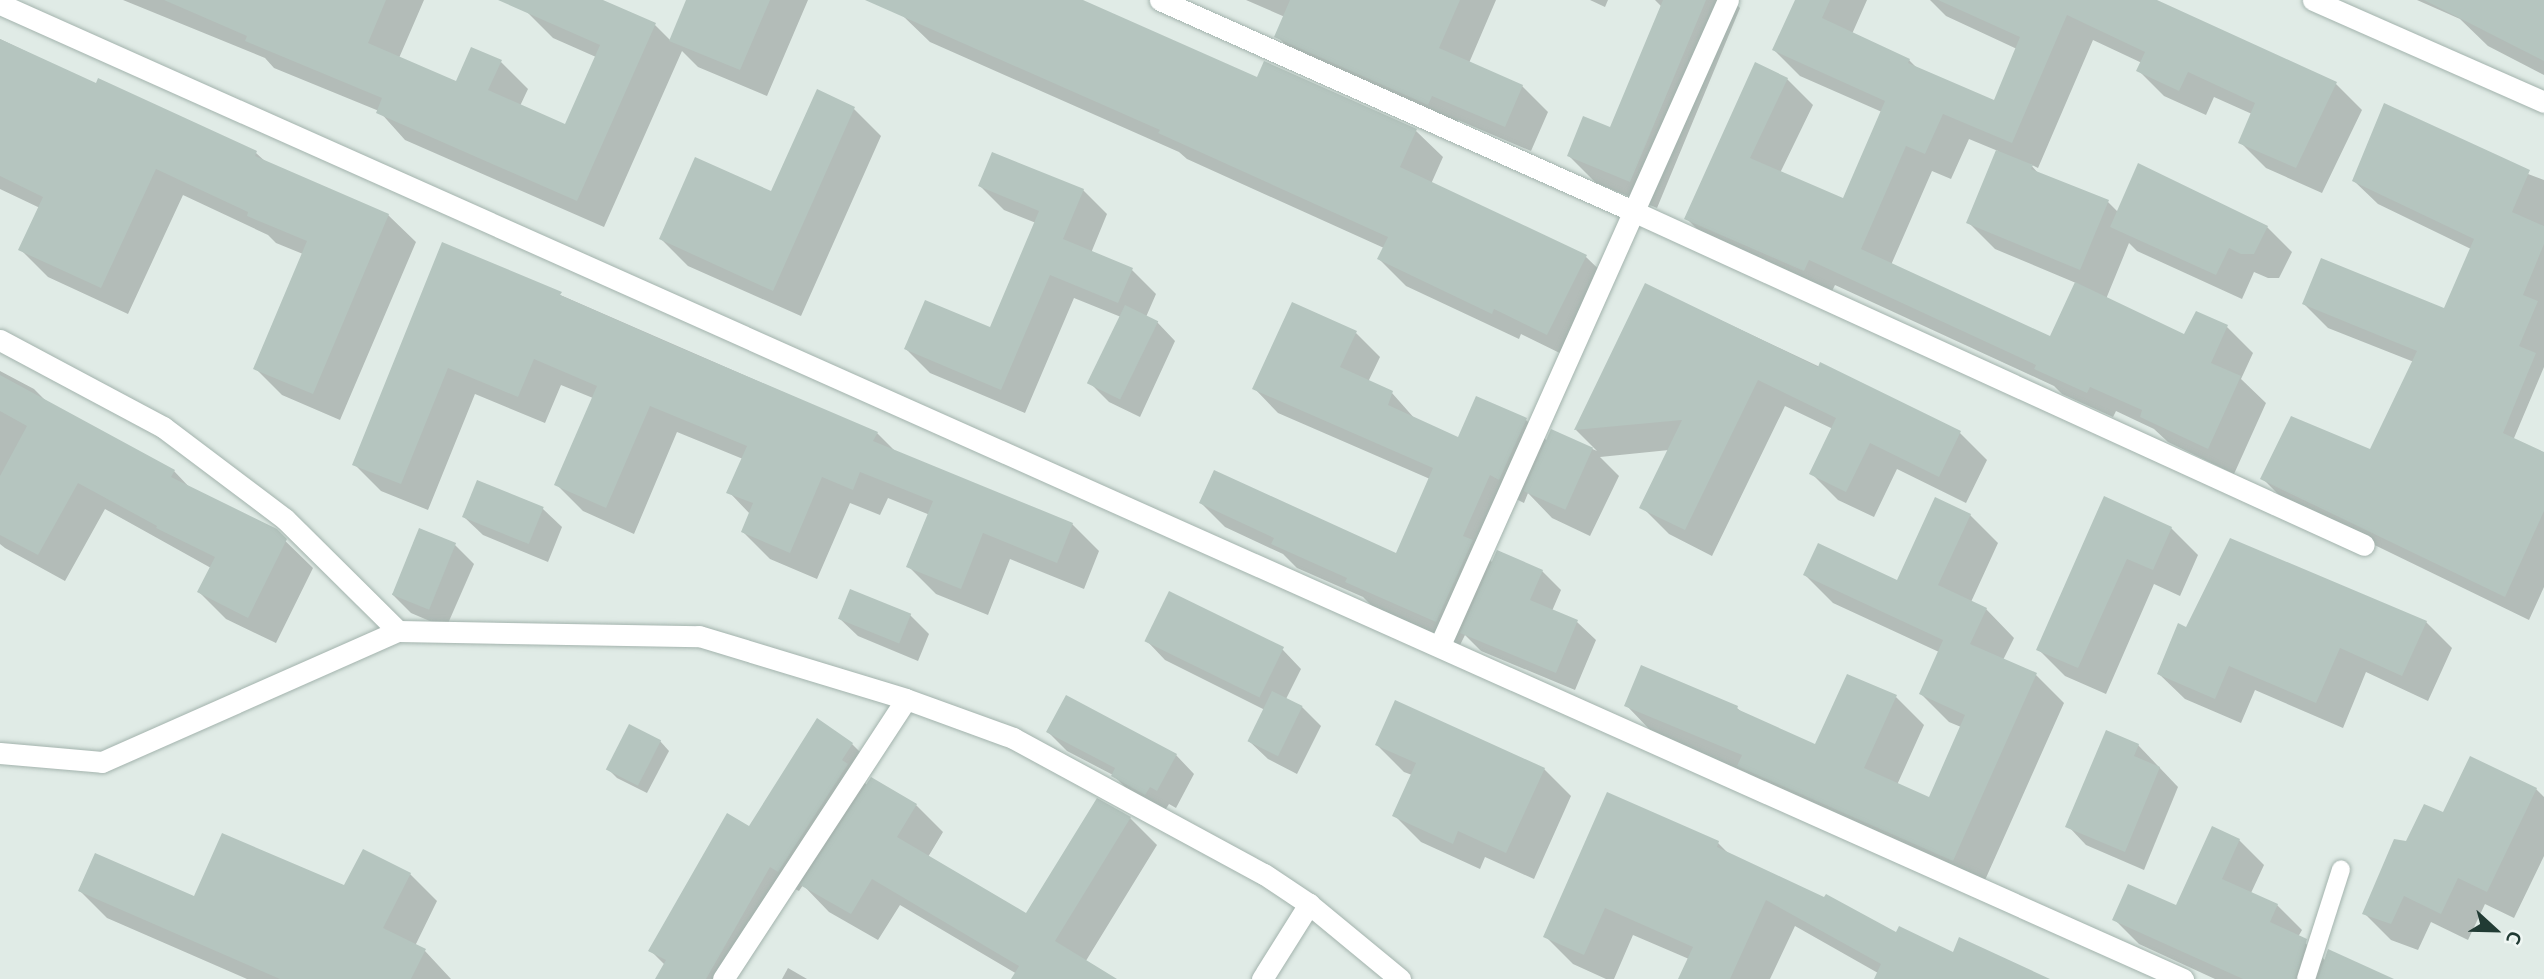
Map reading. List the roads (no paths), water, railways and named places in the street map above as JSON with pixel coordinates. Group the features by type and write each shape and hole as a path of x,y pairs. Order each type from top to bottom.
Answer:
{"street":[{"path":"1160,0 1635,212 2364,545"},
{"path":"1440,645 1728,0"},
{"path":"2313,0 2544,102"},
{"path":"0,4 2183,979"},
{"path":"0,340 163,428 285,519 398,631"},
{"path":"0,753 102,762 398,631 699,636 906,699 1013,738 1264,874 1309,904 1400,979"},
{"path":"723,979 906,699"},
{"path":"1262,979 1309,904"}],"lane":[{"path":"2306,979 2341,869"}]}
